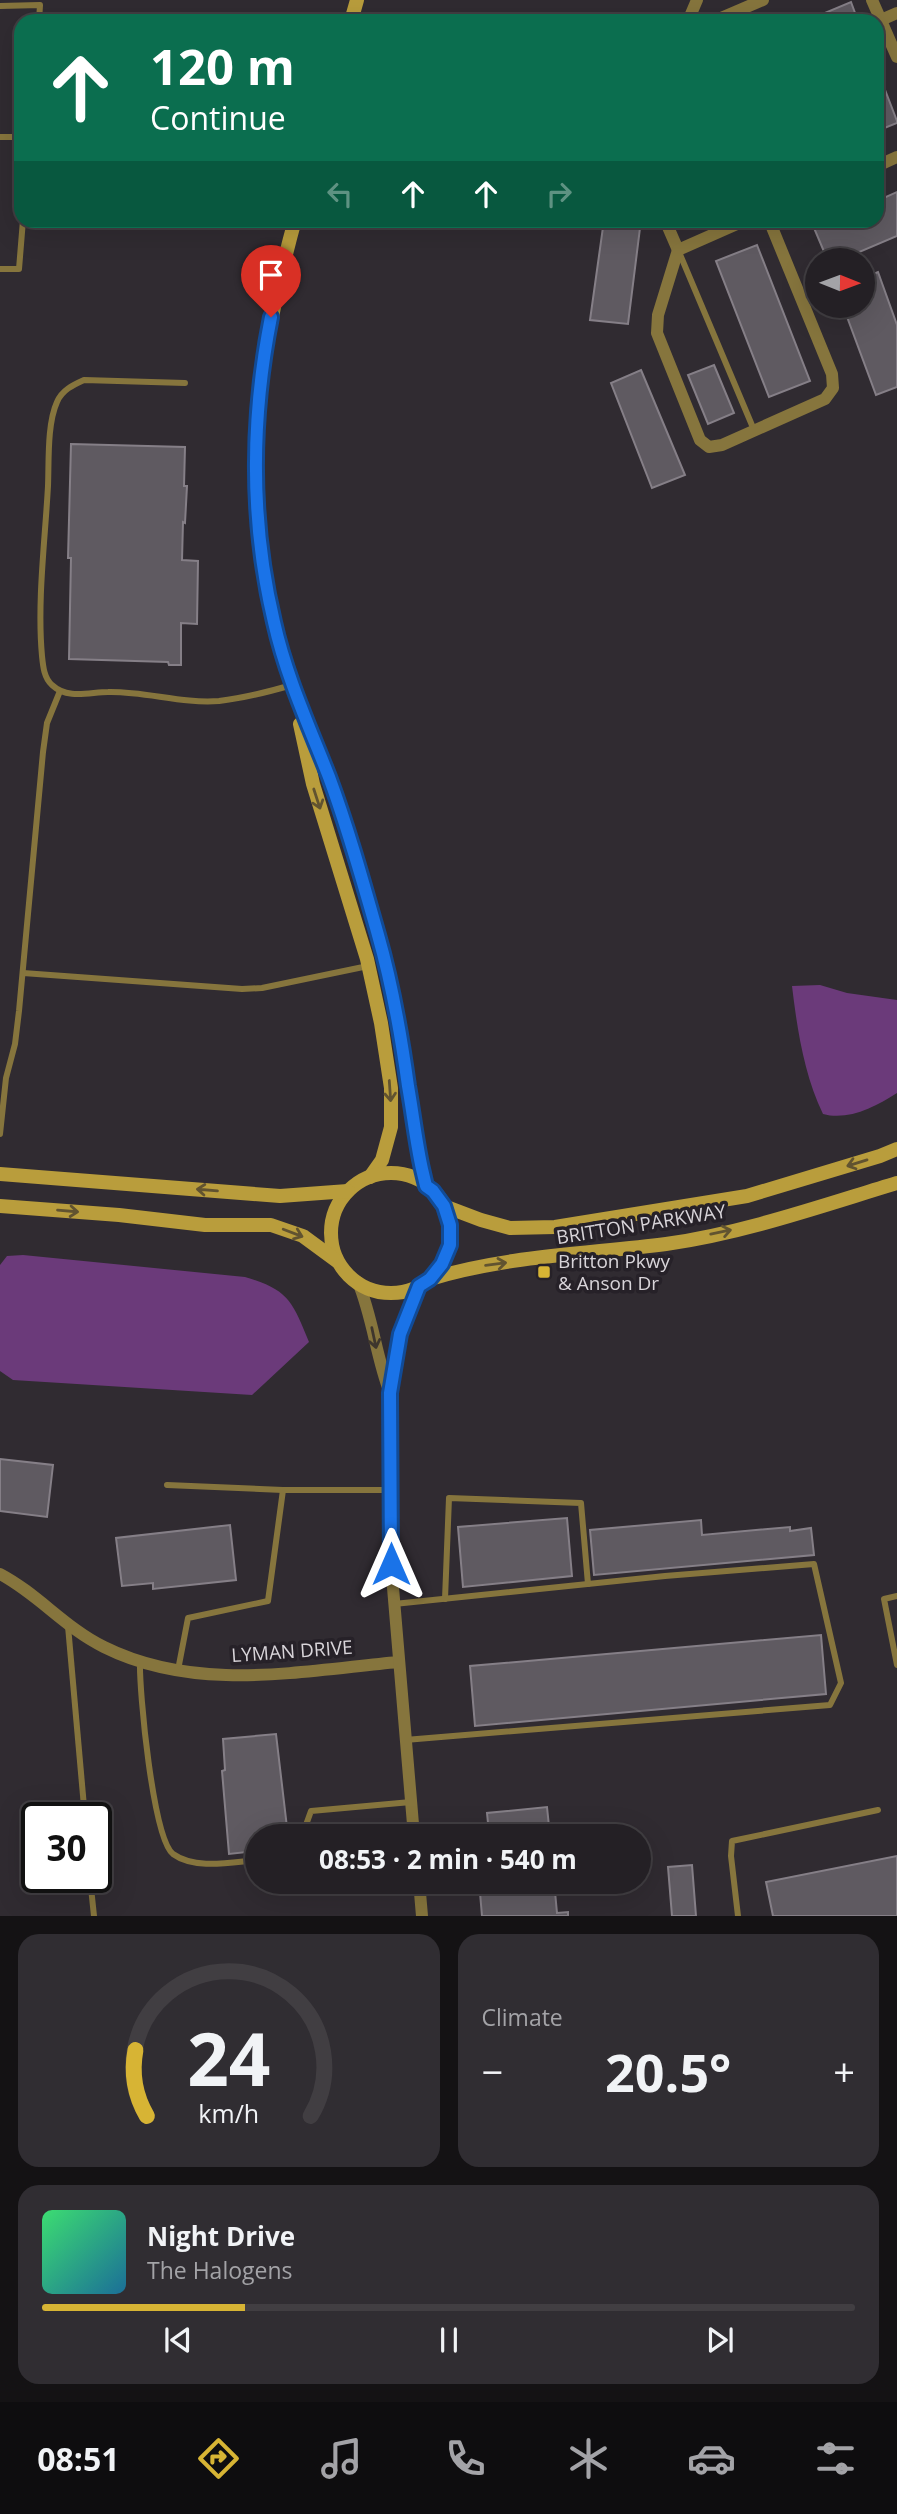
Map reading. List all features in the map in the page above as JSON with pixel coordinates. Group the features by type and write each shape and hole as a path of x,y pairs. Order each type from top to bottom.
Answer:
{"main road":[{"path":"293,228 265,347 257,421 256,463 264,570 313,784 368,966 381,1023 391,1087 391,1127 382,1160 370,1177"},
{"path":"292,685 330,779 384,955 398,1020 418,1153 426,1186"},
{"name":"BRITTON PARKWAY","path":"444,1206 510,1228 555,1227 747,1196 897,1149"},
{"path":"0,1174 281,1196 348,1191"},
{"path":"0,1206 205,1225 271,1225 303,1236 338,1262 349,1276 358,1282 380,1292 398,1293 424,1282 442,1264 450,1245 450,1225 444,1206 433,1191 418,1180 400,1174 370,1177 348,1191 337,1207 332,1225 332,1244 338,1262"},
{"name":"BRITTON PARKWAY","path":"424,1282 465,1268 668,1243 755,1225 897,1183"}],"street":[{"path":"730,14 763,0"},
{"path":"884,27 897,57"},
{"path":"668,228 678,250 658,315 657,333 700,440 709,447 722,445 825,399 833,388 832,374 772,228"},
{"path":"678,250 717,228"},
{"path":"358,1282 390,1393"},
{"path":"413,1824 394,1604 390,1393 400,1334 424,1282"},
{"name":"LYMAN DRIVE","path":"0,1574 20,1585 68,1626 105,1648 177,1672 242,1677 398,1662"},
{"path":"420,1894 422,1916"}],"lane":[{"path":"0,6 40,2"},
{"path":"0,269 19,269 22,228"},
{"path":"678,250 754,430"},
{"path":"185,383 85,380 69,386 58,399 53,411 50,449 43,589 42,654 45,673 50,684 60,691 74,695 120,692 196,701 218,701 292,685"},
{"path":"0,1134 6,1078 15,1044 23,973 43,752 47,723 60,691"},
{"path":"23,973 242,989 262,988 368,966"},
{"path":"167,1485 283,1490 392,1490"},
{"path":"177,1672 188,1618 268,1601 283,1490"},
{"path":"445,1599 449,1498 581,1503 588,1584"},
{"path":"394,1604 814,1564 841,1683 830,1705 405,1740"},
{"path":"897,1596 884,1599 897,1665"},
{"path":"68,1626 84,1802"},
{"path":"140,1661 139,1682 147,1756 164,1840 171,1853 184,1860 211,1863 245,1861"},
{"path":"306,1824 312,1811 411,1802"},
{"path":"738,1916 731,1856 733,1841 878,1810"},
{"path":"91,1893 93,1916"}],"shaded area":[{"path":"820,985 847,993 897,1000 897,1093 871,1108 832,1116 823,1114 816,1099 799,1035 792,986"},
{"path":"23,1255 245,1277 271,1287 287,1299 309,1342 252,1395 13,1380 0,1371 0,1265 7,1256"}],"building":[{"path":"851,2 855,14 822,14"},
{"path":"884,87 897,121 884,128"},
{"path":"897,192 897,236 869,248 822,248 814,228 884,228 884,198"},
{"path":"603,228 640,228 628,324 590,320"},
{"path":"757,245 810,381 769,397 716,261"},
{"path":"878,272 897,325 897,387 876,395 847,318 875,318 875,273"},
{"path":"714,365 734,413 708,424 688,375"},
{"path":"641,370 685,475 652,488 611,383"},
{"path":"71,444 185,447 184,486 187,486 182,560 198,561 197,624 181,623 181,665 169,665 168,662 69,659"},
{"path":"0,1459 53,1465 47,1517 0,1511"},
{"path":"567,1518 572,1576 463,1587 458,1527"},
{"path":"701,1520 702,1535 790,1527 790,1531 811,1528 814,1555 594,1575 590,1530"},
{"path":"230,1525 236,1580 153,1589 153,1583 122,1586 116,1538"},
{"path":"821,1635 826,1694 475,1726 470,1666"},
{"path":"276,1734 287,1824 245,1824 245,1852 229,1854 222,1771 225,1770 223,1739"},
{"path":"547,1807 549,1824 488,1824 487,1813"},
{"path":"897,1856 897,1916 773,1916 766,1882"},
{"path":"692,1865 696,1916 672,1916 668,1867"},
{"path":"480,1894 555,1894 557,1913 568,1912 568,1916 482,1916"}],"place":[{"name":"Britton Pkwy & Anson Dr","path":"544,1272"}],"route":[{"path":"271,317 261,380 256,463 261,549 274,622 292,685 330,779 384,955 398,1020 418,1153 426,1186 444,1206 450,1225 450,1245 442,1264 430,1279 419,1286 400,1334 390,1393 391,1564"}]}
